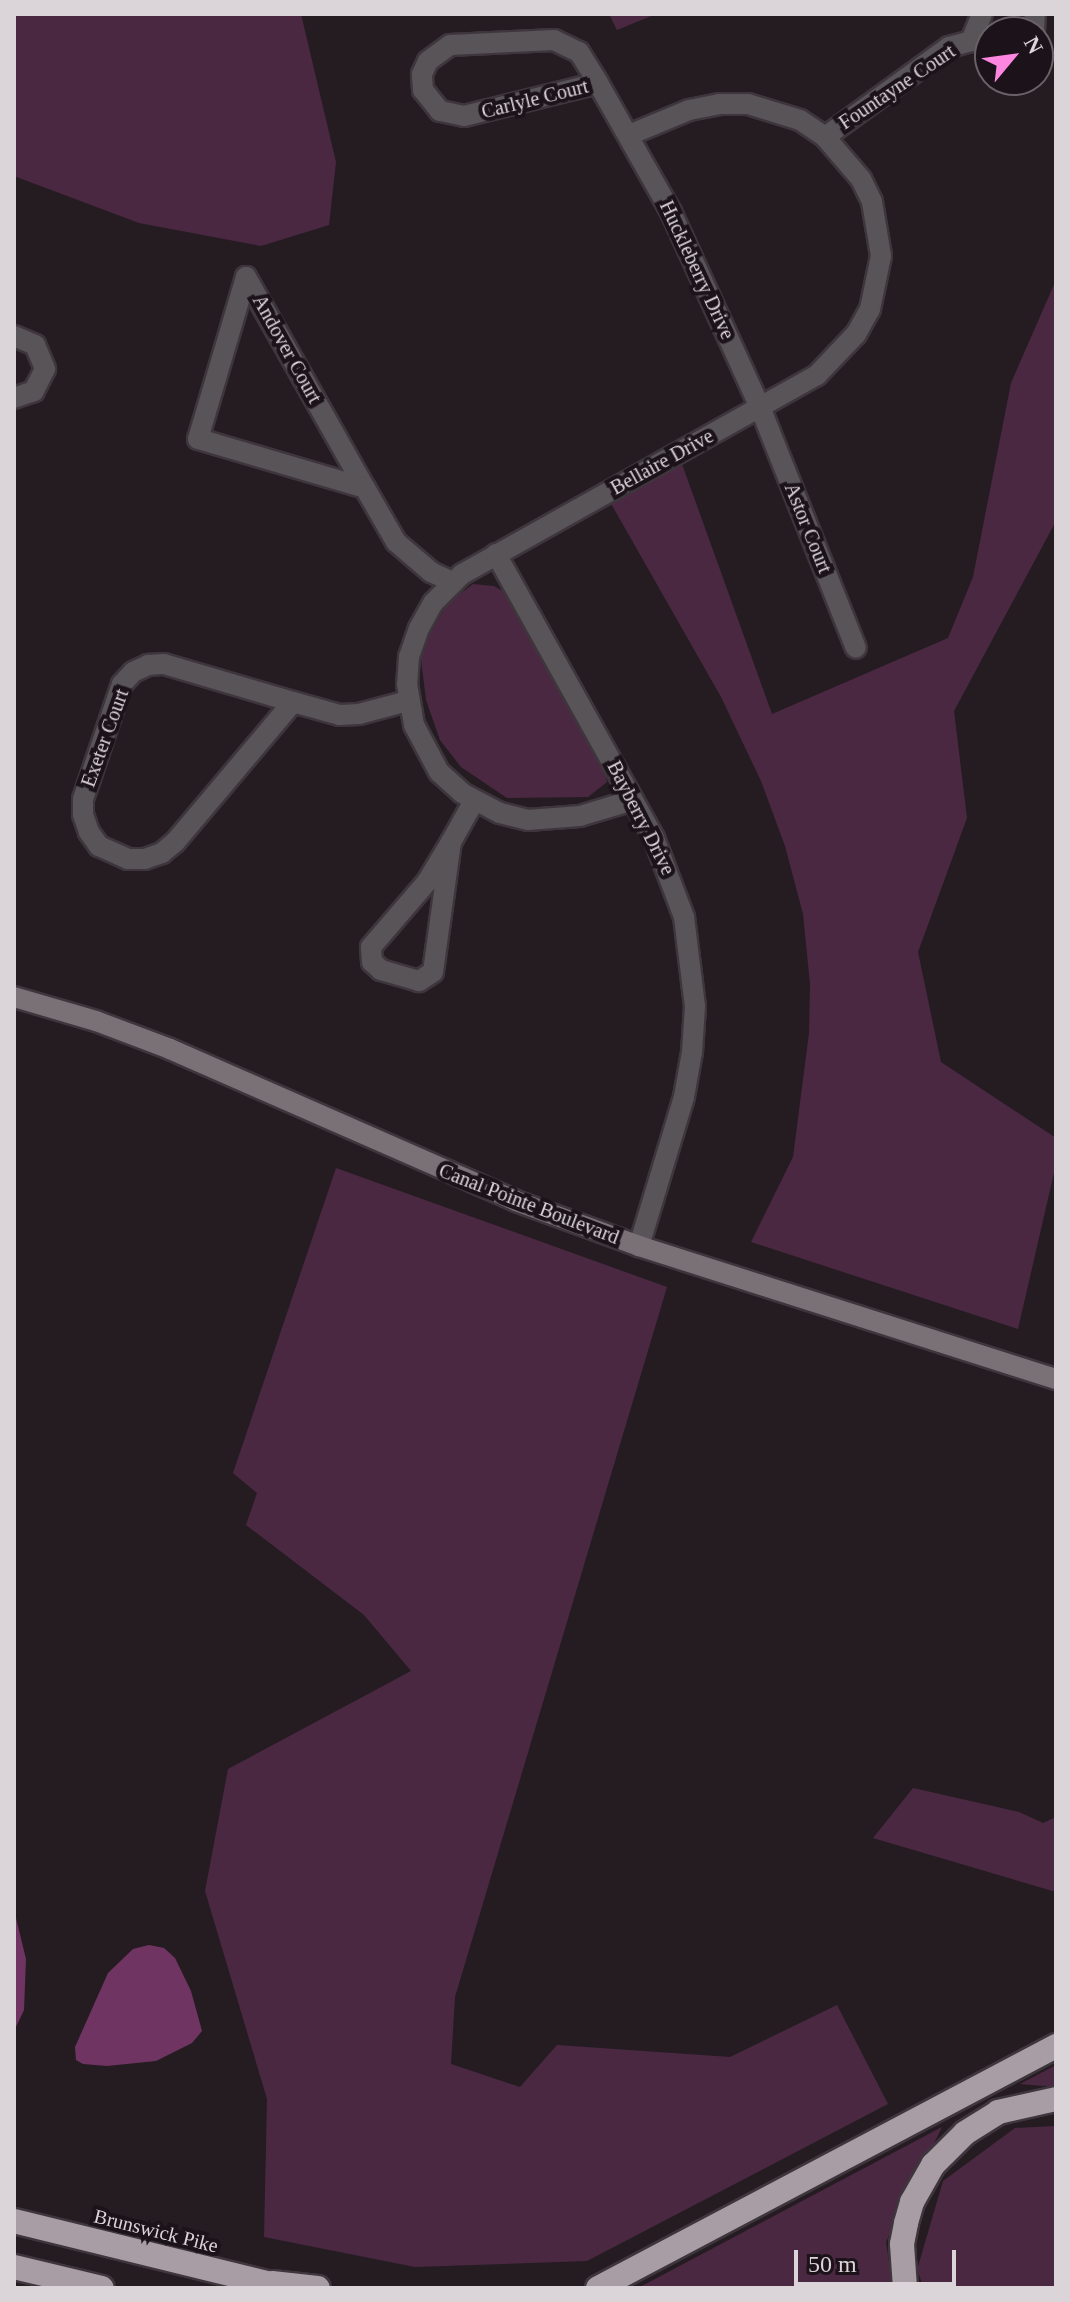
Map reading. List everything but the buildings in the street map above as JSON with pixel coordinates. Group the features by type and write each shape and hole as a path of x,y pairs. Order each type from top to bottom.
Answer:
{"highway":[{"path":"598,2288 1056,2046"},
{"path":"905,2288 902,2244 906,2223 912,2202 933,2165 965,2133 998,2112 1056,2099"},
{"name":"Brunswick Pike","path":"14,2221 287,2288"},
{"path":"14,2267 102,2288"},
{"path":"260,2282 318,2288"}],"street":[{"name":"Carlyle Court","path":"598,83 453,116 429,103 423,90 422,74 437,50 450,45 554,40 579,52 598,83 629,135"},
{"name":"Fountayne Court","path":"825,137 949,47 974,43"},
{"name":"Bellaire Drive","path":"629,135 689,110 719,104 748,104 776,110 825,137 845,155 872,202 879,230 878,282 870,309 840,355 817,375 496,554 452,582 433,603 419,628 409,657 408,701 424,750 439,772 474,801 500,813 528,820 554,821 633,800"},
{"name":"Huckleberry Drive","path":"629,135 671,212 760,407"},
{"name":"Andover Court","path":"246,277 343,448 365,488 198,439 246,277"},
{"path":"14,336 35,345 45,369 34,391 14,398"},
{"name":"Astor Court","path":"760,407 856,648"},
{"path":"365,488 403,549 431,572 452,582"},
{"name":"Bayberry Drive","path":"496,554 654,838 680,906 692,961 695,1006 692,1052 684,1097 639,1246"},
{"name":"Exeter Court","path":"293,702 162,853 145,859 128,859 99,846 89,832 83,815 83,799 122,684 133,672 148,665 164,664 340,715 359,714 408,701"},
{"path":"451,842 433,972 419,981 381,970 372,962 371,947 427,882 474,801"},
{"name":"Canal Pointe Boulevard","path":"14,997 96,1021 170,1049 430,1166 639,1246 1056,1379"}],"shaded area":[{"path":"14,14 301,14 336,162 329,225 261,246 139,223 14,176"},
{"path":"609,14 656,14 617,30"},
{"path":"1056,280 1056,521 954,711 967,818 918,952 941,1062 1056,1138 1056,1164 1018,1329 751,1242 793,1157 809,1033 810,984 803,914 785,846 761,781 721,697 605,493 678,453 772,714 948,638 973,577 1011,383"},
{"path":"473,584 494,586 506,593 602,764 607,782 588,797 507,798 461,767 440,740 426,700 420,651 448,603"},
{"path":"336,1168 667,1287 455,1997 451,2064 520,2087 557,2045 730,2057 837,2005 888,2104 587,2261 415,2267 264,2237 267,2099 205,1891 228,1769 411,1671 364,1615 246,1525 257,1493 233,1473"},
{"path":"913,1788 1019,1812 1043,1823 1056,1817 1056,1892 873,1838"},
{"path":"14,1910 26,1959 24,2010 14,2031"},
{"path":"149,1945 164,1948 175,1958 191,1991 202,2031 192,2043 156,2061 107,2066 83,2064 76,2060 75,2047 108,1973 133,1949"},
{"path":"1056,2065 1056,2087 1020,2084"},
{"path":"1056,2126 1056,2288 924,2288 917,2270 943,2181 1015,2128"},
{"path":"942,2127 886,2242 893,2288 638,2288"}]}
